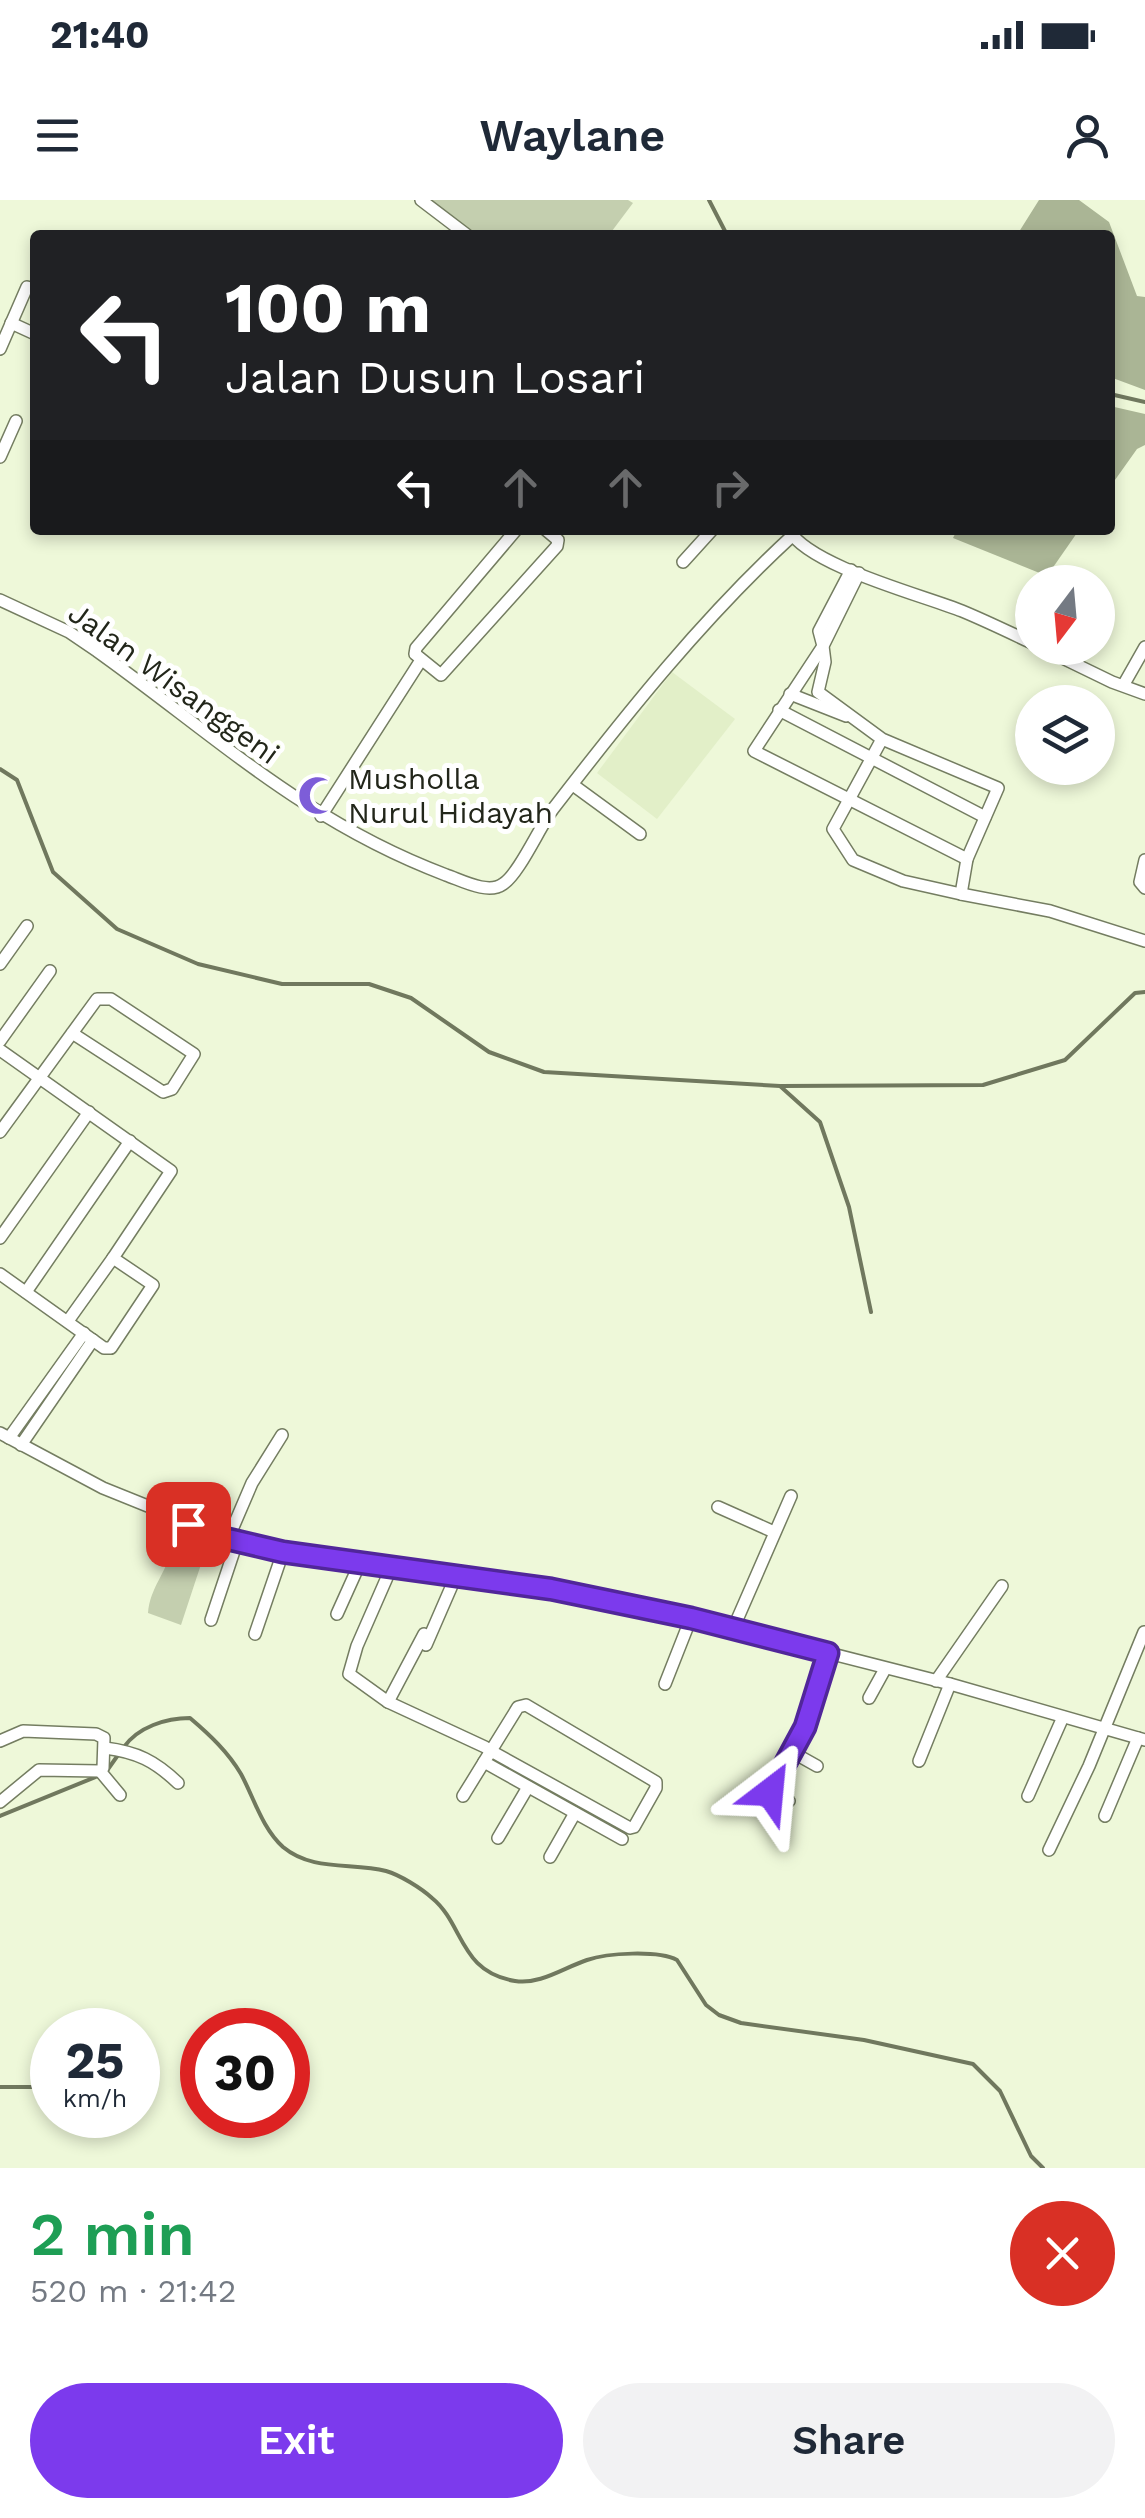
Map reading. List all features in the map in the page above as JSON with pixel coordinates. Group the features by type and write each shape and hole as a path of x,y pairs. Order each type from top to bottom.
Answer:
{"street":[{"path":"420,200 460,230"},
{"path":"0,349 27,286 30,287"},
{"path":"11,323 30,332"},
{"path":"0,457 16,421"},
{"path":"512,535 416,648 415,654 441,675 557,546 558,540 552,535"},
{"path":"683,562 707,535"},
{"name":"Jalan Wisanggeni","path":"0,600 69,632 98,651 269,782 322,816 427,867 483,887 497,887 508,880 539,829 702,628 789,535"},
{"path":"793,535 813,552 1015,635"},
{"path":"822,708 818,692 824,662 819,632 855,571"},
{"path":"823,646 754,751 967,859"},
{"path":"1124,684 1145,647"},
{"path":"322,816 421,660"},
{"path":"1077,665 1145,694"},
{"path":"818,692 882,740 998,788 967,859 961,894"},
{"path":"790,694 858,720"},
{"path":"779,710 985,816"},
{"path":"882,740 832,829 853,860 903,880 1050,912 1145,941"},
{"path":"573,785 640,834"},
{"path":"1145,860 1140,882 1145,888"},
{"path":"0,964 27,926"},
{"path":"0,1041 50,972"},
{"path":"0,1132 38,1076 97,999 108,997 194,1054 172,1089 166,1092 72,1033"},
{"path":"0,1050 170,1171 68,1322"},
{"path":"0,1238 89,1112"},
{"path":"26,1292 130,1141"},
{"path":"0,1274 104,1348 111,1348 153,1285 112,1258"},
{"path":"89,1337 10,1439 103,1488 232,1540 283,1552 551,1589 691,1618 950,1684 1142,1739 1104,1816"},
{"path":"211,1620 252,1483 282,1435"},
{"path":"734,1629 791,1496"},
{"path":"718,1507 774,1532"},
{"path":"255,1634 283,1552"},
{"path":"337,1614 360,1563"},
{"path":"392,1566 349,1674 388,1702 488,1756 632,1828 657,1785 526,1705 518,1708 488,1756 463,1796"},
{"path":"416,1665 456,1576"},
{"path":"936,1682 1002,1586"},
{"path":"665,1684 691,1618"},
{"path":"1049,1850 1144,1632"},
{"path":"388,1702 424,1634"},
{"path":"789,1802 769,1789 805,1727 828,1653"},
{"path":"868,1698 885,1669"},
{"path":"920,1760 950,1684"},
{"path":"1028,1796 1063,1717"},
{"path":"1,1743 23,1731 96,1734 104,1738 103,1774"},
{"path":"105,1748 131,1751 149,1759 178,1783"},
{"path":"792,1752 817,1766"},
{"path":"488,1756 528,1786 622,1840"},
{"path":"0,1802 39,1770 103,1774 120,1794"},
{"path":"498,1838 528,1786"},
{"path":"550,1857 575,1813"}],"shaded area":[{"path":"428,200 633,203 613,230 470,230"},
{"path":"1039,200 1079,200 1109,222 1112,230 1020,230"},
{"path":"1115,238 1137,296 1145,297 1145,390 1115,379"},
{"path":"1115,407 1145,414 1145,445 1137,449 1115,480"},
{"path":"1076,535 1055,565 1020,565 953,538"},
{"path":"672,672 735,719 657,819 597,773"},
{"path":"160,1521 209,1540 181,1625 148,1613 172,1549 151,1540"}],"waterway":[{"path":"709,200 724,230"},
{"path":"1115,395 1145,402"},
{"path":"0,769 17,780 53,872 117,929 198,964 282,984 369,984 411,998 489,1052 544,1072 780,1086 820,1122 849,1207 871,1312"},
{"path":"781,1086 983,1085 1065,1060 1135,993 1145,992"},
{"path":"124,1747 153,1725 190,1718 236,1766 264,1822 283,1847 307,1860 373,1868 410,1882 442,1909 473,1958 497,1976 533,1981 596,1958 658,1955 677,1960 706,2005 741,2023 864,2040 973,2064 1000,2091 1031,2156 1043,2168"},
{"path":"106,1772 118,1755"},
{"path":"0,1816 98,1776"},
{"path":"0,2087 30,2087"}],"place":[{"name":"Musholla Nurul Hidayah","path":"318,795"}],"route":[{"path":"188,1524 228,1539 283,1552 551,1589 691,1618 828,1653 805,1727 770,1792"}]}
